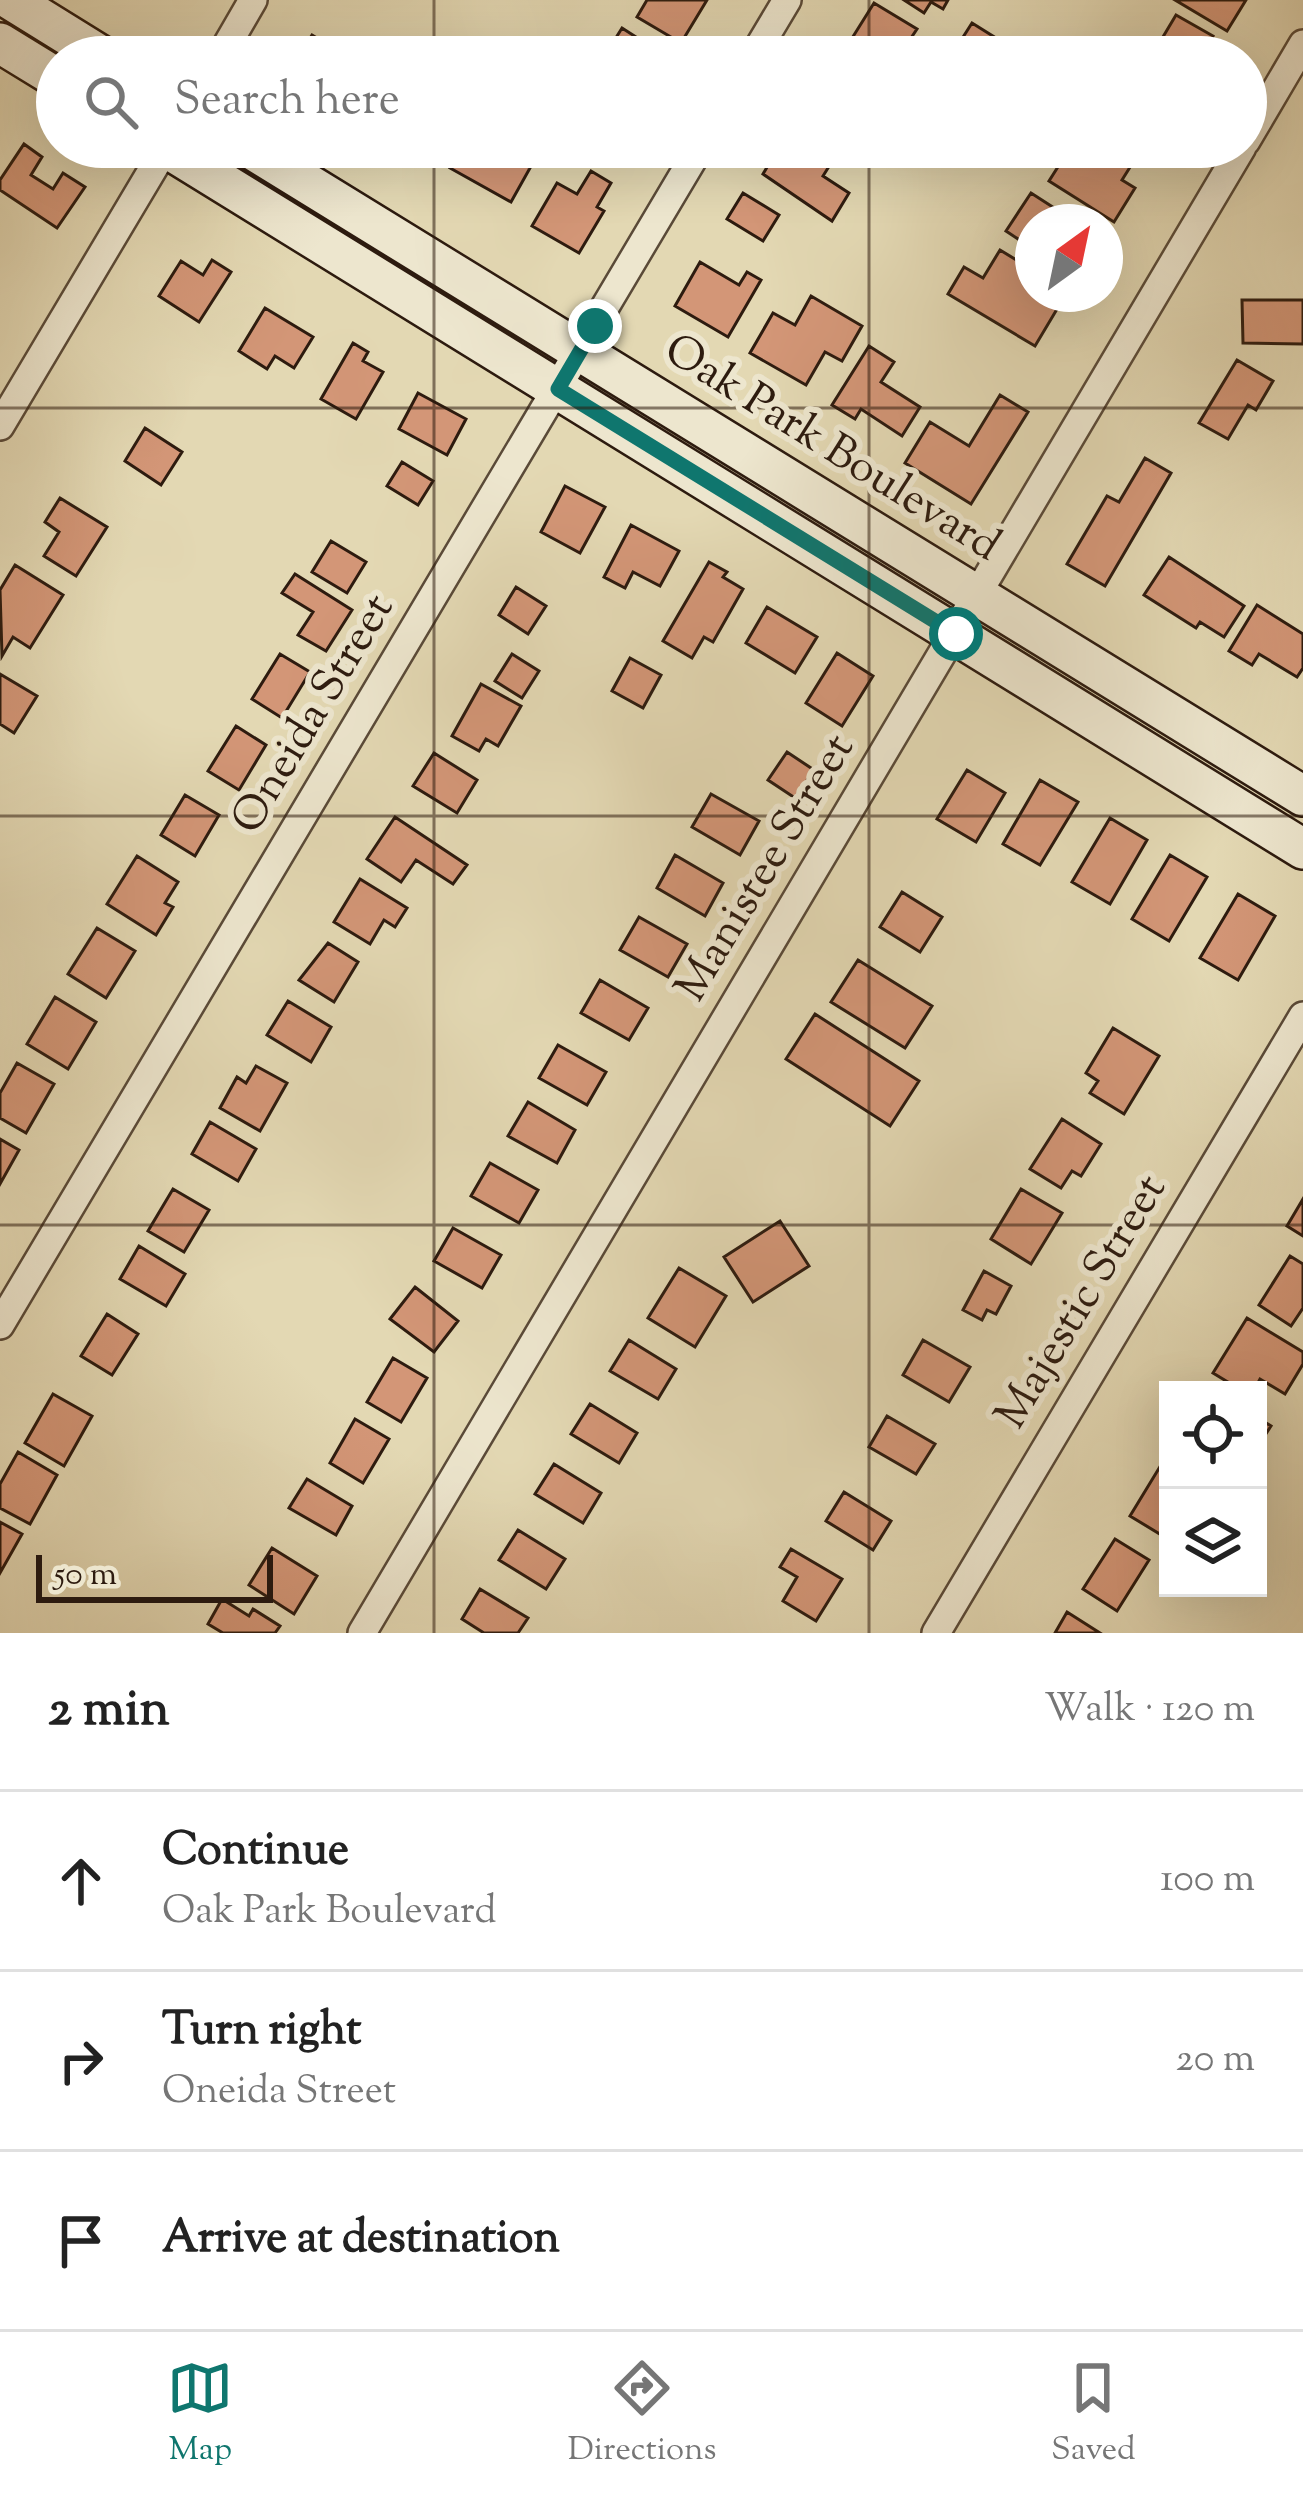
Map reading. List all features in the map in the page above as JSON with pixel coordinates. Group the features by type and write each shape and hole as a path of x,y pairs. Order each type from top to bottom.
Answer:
{"street":[{"path":"11,0 69,36"},
{"path":"233,36 254,0"},
{"path":"766,36 787,0"},
{"path":"0,43 36,65"},
{"name":"Manistee Street","path":"1267,105 1303,44"},
{"path":"0,426 154,168"},
{"name":"Oak Park Boulevard","path":"200,168 1303,849"},
{"name":"Oak Park Boulevard","path":"282,168 1303,796"},
{"name":"Oneida Street","path":"0,1325 688,168"},
{"name":"Manistee Street","path":"362,1633 1230,168"},
{"name":"Majestic Street","path":"936,1633 1303,1016"}],"building":[{"path":"647,0 707,0 685,36 669,36 637,17"},
{"path":"904,0 948,0 943,9 931,2 924,13"},
{"path":"1175,0 1246,0 1227,31"},
{"path":"874,3 917,29 912,36 853,36"},
{"path":"1176,15 1213,36 1164,36"},
{"path":"972,23 993,36 964,36"},
{"path":"24,144 36,153 31,175 53,189 63,173 85,187 57,228 0,190 0,180"},
{"path":"450,168 530,168 511,202"},
{"path":"767,168 828,168 823,176 849,193 832,221 763,174"},
{"path":"1057,168 1130,168 1122,180 1135,188 1123,207 1085,204 1049,181"},
{"path":"591,171 611,183 597,207 604,211 579,253 532,226 557,183 577,194"},
{"path":"743,193 779,215 763,241 727,219"},
{"path":"1031,193 1048,204 1024,204"},
{"path":"1000,250 1015,259 1015,312 1055,312 1035,346 948,294 964,267 983,278"},
{"path":"212,260 231,272 199,322 159,296 181,261 203,275"},
{"path":"700,262 739,285 747,272 761,280 728,337 675,306"},
{"path":"811,296 862,326 842,361 825,352 806,385 750,353 773,313 795,325"},
{"path":"1242,300 1303,300 1303,344 1243,343"},
{"path":"265,308 313,337 294,368 275,356 267,369 239,351"},
{"path":"353,343 368,352 363,361 383,372 356,419 321,399"},
{"path":"869,346 894,362 881,382 920,407 902,436 861,409 855,419 832,405"},
{"path":"1237,360 1273,381 1256,410 1248,405 1228,439 1199,423"},
{"path":"418,393 466,419 447,455 399,429"},
{"path":"1000,395 1028,412 971,504 905,463 930,422 969,446"},
{"path":"145,428 182,452 161,485 125,461"},
{"path":"1145,458 1171,473 1105,586 1067,564 1107,496 1119,502"},
{"path":"402,462 433,481 418,505 387,486"},
{"path":"565,486 605,507 580,553 541,532"},
{"path":"60,498 107,527 76,576 44,556 59,532 45,522"},
{"path":"631,525 679,551 660,586 633,572 625,588 604,577"},
{"path":"331,541 366,562 347,593 312,572"},
{"path":"1169,557 1244,606 1224,637 1200,622 1196,628 1144,595"},
{"path":"709,562 743,589 713,642 704,637 692,658 663,641"},
{"path":"15,565 63,595 30,648 13,637 2,656 0,590"},
{"path":"295,574 352,610 326,651 298,635 313,612 282,593"},
{"path":"516,587 546,606 528,634 499,615"},
{"path":"1257,605 1303,634 1303,668 1297,677 1259,654 1252,665 1229,651"},
{"path":"767,607 817,637 795,673 746,643"},
{"path":"837,653 873,676 842,726 806,703"},
{"path":"280,654 310,672 282,718 252,699"},
{"path":"512,654 539,671 522,698 495,681"},
{"path":"630,658 661,675 643,708 612,691"},
{"path":"0,674 37,696 14,733 0,724"},
{"path":"481,684 521,706 498,746 486,739 479,751 452,736"},
{"path":"236,726 266,745 239,790 208,771"},
{"path":"787,752 814,770 795,798 768,780"},
{"path":"434,753 477,780 457,813 413,786"},
{"path":"967,770 1005,793 976,842 937,819"},
{"path":"1040,780 1078,802 1040,865 1003,844"},
{"path":"711,794 759,821 740,855 692,827"},
{"path":"185,795 219,815 195,856 161,835"},
{"path":"395,817 467,865 453,884 416,860 401,882 367,859"},
{"path":"1110,818 1147,840 1110,904 1072,882"},
{"path":"675,855 723,883 705,916 657,888"},
{"path":"1170,855 1207,877 1169,941 1132,919"},
{"path":"137,856 178,882 165,903 173,907 156,935 107,904"},
{"path":"360,879 407,908 395,927 384,920 370,944 334,922"},
{"path":"902,892 942,917 920,952 880,927"},
{"path":"1238,894 1275,916 1238,980 1200,958"},
{"path":"639,917 687,944 668,977 620,950"},
{"path":"97,928 135,951 106,998 68,974"},
{"path":"328,943 358,962 334,1002 299,980"},
{"path":"858,960 932,1006 905,1048 831,1002"},
{"path":"600,980 648,1008 629,1040 581,1013"},
{"path":"55,997 96,1022 68,1069 27,1044"},
{"path":"288,1001 331,1027 311,1062 267,1035"},
{"path":"815,1014 919,1081 890,1126 786,1059"},
{"path":"1113,1028 1159,1056 1124,1114 1090,1093 1098,1081 1086,1073"},
{"path":"558,1045 606,1072 587,1105 539,1078"},
{"path":"17,1063 54,1084 26,1133 0,1118 0,1093"},
{"path":"256,1066 287,1083 260,1131 220,1108 237,1077 246,1083"},
{"path":"528,1102 575,1130 557,1163 508,1136"},
{"path":"1062,1119 1101,1144 1081,1176 1072,1171 1061,1188 1030,1169"},
{"path":"210,1122 256,1149 238,1181 192,1154"},
{"path":"0,1139 19,1150 0,1184"},
{"path":"490,1163 538,1190 519,1223 471,1196"},
{"path":"173,1189 209,1210 184,1252 148,1231"},
{"path":"1021,1189 1062,1213 1031,1264 991,1239"},
{"path":"1303,1199 1303,1236 1287,1226"},
{"path":"780,1221 809,1266 753,1302 724,1257"},
{"path":"453,1228 501,1255 482,1288 434,1261"},
{"path":"139,1246 185,1274 166,1306 120,1279"},
{"path":"1290,1256 1303,1264 1303,1308 1291,1326 1259,1305"},
{"path":"679,1268 726,1296 695,1347 648,1318"},
{"path":"984,1271 1011,1286 996,1314 987,1310 982,1320 963,1310"},
{"path":"415,1287 458,1321 434,1352 390,1319"},
{"path":"107,1314 138,1334 112,1375 81,1356"},
{"path":"1247,1318 1303,1352 1303,1364 1285,1394 1267,1381 1226,1381 1213,1373"},
{"path":"629,1340 676,1369 658,1399 610,1371"},
{"path":"923,1340 970,1367 949,1402 903,1375"},
{"path":"393,1358 427,1378 401,1422 367,1402"},
{"path":"53,1394 92,1416 64,1466 25,1443"},
{"path":"590,1404 637,1433 619,1463 571,1434"},
{"path":"887,1416 935,1444 916,1474 869,1447"},
{"path":"355,1419 389,1439 363,1483 330,1463"},
{"path":"18,1452 57,1475 30,1524 0,1508 0,1484"},
{"path":"554,1464 601,1493 583,1523 535,1494"},
{"path":"1159,1468 1159,1534 1130,1516"},
{"path":"307,1479 352,1506 336,1535 289,1508"},
{"path":"844,1492 891,1521 873,1550 826,1521"},
{"path":"0,1522 22,1534 0,1573"},
{"path":"518,1530 565,1559 546,1589 499,1560"},
{"path":"1115,1539 1149,1560 1117,1611 1083,1589"},
{"path":"272,1548 317,1576 294,1614 249,1585"},
{"path":"791,1549 842,1579 816,1621 783,1601 797,1577 780,1567"},
{"path":"480,1589 528,1618 518,1633 484,1633 462,1619"},
{"path":"222,1599 249,1616 253,1609 280,1626 275,1633 223,1633 208,1624"},
{"path":"1067,1612 1100,1633 1055,1633"}],"route":[{"path":"595,326 558,389 956,634"}]}
